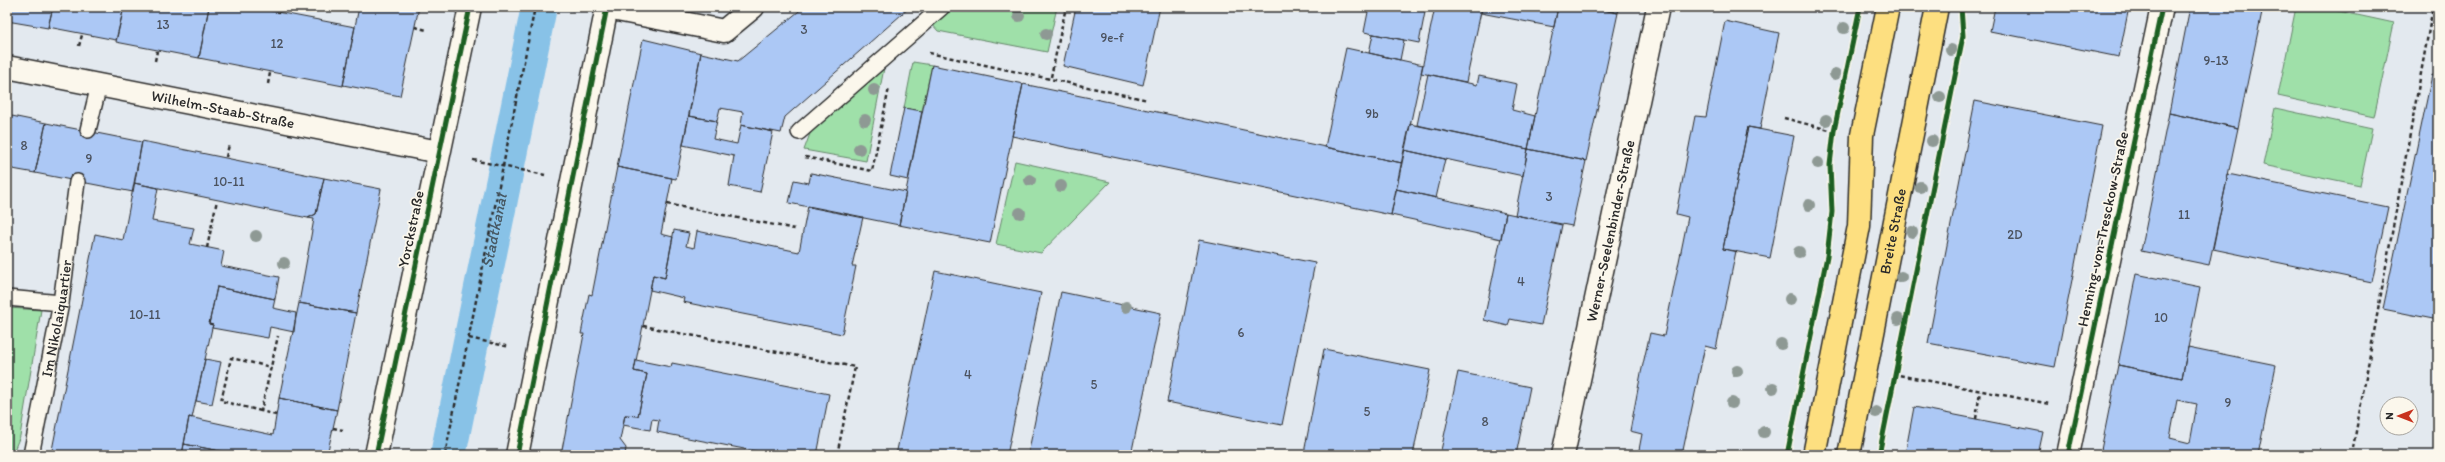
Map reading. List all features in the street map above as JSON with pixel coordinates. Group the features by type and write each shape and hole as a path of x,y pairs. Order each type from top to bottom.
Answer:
{"main road":[{"path":"1814,455 1859,226 1862,134 1888,7"},
{"name":"Breite Straße","path":"1849,455 1936,7"}],"street":[{"name":"Yorckstraße","path":"376,455 470,7"},
{"path":"517,455 607,8 724,31 753,7"},
{"name":"Werner-Seelenbinder-Straße","path":"1563,455 1658,7"},
{"name":"Henning-von-Tresckow-Straße","path":"2068,455 2162,7"},
{"name":"Wilhelm-Staab-Straße","path":"7,67 439,152"}],"lane":[{"path":"799,132 942,7"},
{"path":"88,130 99,85"},
{"name":"Im Nikolaiquartier","path":"31,455 61,303 77,182"},
{"path":"7,298 61,303"}],"path":[{"path":"445,455 536,7"},
{"path":"563,7 575,9"},
{"path":"1051,78 1066,7"},
{"path":"2353,448 2434,7"},
{"path":"9,32 10,22"},
{"path":"415,27 428,30"},
{"path":"79,46 82,35"},
{"path":"799,132 795,155 872,171 897,47 1051,78 1148,100"},
{"path":"155,61 157,51"},
{"path":"268,84 270,73"},
{"path":"1784,118 1834,131"},
{"path":"226,157 229,144"},
{"path":"473,160 545,175"},
{"path":"207,248 217,200"},
{"path":"667,204 795,229"},
{"path":"643,326 855,367 837,455"},
{"path":"261,411 278,336"},
{"path":"469,338 513,348"},
{"path":"271,367 231,358 221,401 276,414"},
{"path":"1866,368 2078,410"},
{"path":"1976,419 1980,391"},
{"path":"333,428 343,430"}],"green space":[{"path":"950,7 1057,7 1047,52 938,31 931,23"},
{"path":"2296,7 2320,7 2394,23 2374,117 2278,96"},
{"path":"913,62 932,65 922,111 904,108"},
{"path":"885,63 866,161 804,150 811,131"},
{"path":"2275,108 2372,129 2360,185 2263,165"},
{"path":"1015,161 1110,182 1041,253 996,244"},
{"path":"7,308 41,310 20,436 12,455 7,455"}],"building":[{"path":"7,7 53,7 48,28 7,21"},
{"path":"53,7 124,7 116,40 48,27"},
{"path":"124,7 209,7 199,58 116,42"},
{"path":"209,7 251,7 355,27 343,86 199,58"},
{"path":"359,7 419,7 400,96 343,85"},
{"path":"804,7 910,7 785,117 781,133 741,125 743,112 720,108 717,121 689,116 701,53 738,61"},
{"path":"1076,7 1160,7 1143,85 1063,66"},
{"path":"1369,7 1426,7 1419,43 1364,32"},
{"path":"1435,7 1482,7 1466,82 1421,73"},
{"path":"1482,7 1558,7 1554,27 1481,13"},
{"path":"1558,7 1590,7 1618,13 1586,161 1528,149"},
{"path":"1590,7 1619,7 1618,13"},
{"path":"1995,7 2129,7 2119,57 1990,31"},
{"path":"2190,7 2263,7 2238,128 2169,113"},
{"path":"1725,21 1779,33 1760,129 1748,127 1723,249 1736,251 1716,349 1705,346 1682,455 1638,455 1642,434 1630,431 1641,373 1650,333 1664,336 1688,217 1676,214 1695,116 1706,117"},
{"path":"1373,34 1404,40 1400,60 1369,53"},
{"path":"643,39 701,53 676,179 617,167"},
{"path":"1346,48 1423,65 1402,163 1325,147"},
{"path":"932,65 1023,84 990,243 899,225"},
{"path":"1428,74 1477,85 1479,76 1517,84 1512,110 1535,116 1528,149 1417,125"},
{"path":"2432,75 2438,77 2438,320 2383,309"},
{"path":"1023,84 1402,163 1391,215 1012,136"},
{"path":"1975,101 2102,126 2055,367 1928,343"},
{"path":"904,108 922,111 908,180 890,176"},
{"path":"2169,113 2238,128 2209,265 2141,251"},
{"path":"7,115 46,123 35,173 7,168"},
{"path":"689,116 717,121 713,139 737,144 741,125 773,132 760,192 729,186 734,156 683,145"},
{"path":"46,123 142,142 133,192 35,173"},
{"path":"1410,124 1528,149 1523,176 1404,150"},
{"path":"1748,127 1794,136 1770,258 1723,249"},
{"path":"142,141 324,178 316,214 308,218 134,183"},
{"path":"1528,149 1586,161 1572,226 1515,215"},
{"path":"1404,150 1445,159 1436,198 1396,189"},
{"path":"617,167 672,178 661,234 673,237 665,278 653,275 634,371 647,374 638,416 625,415 620,440 626,448 625,455 561,455 584,334 581,334 589,294 592,295"},
{"path":"811,173 906,192 899,225 789,203 794,180 809,183"},
{"path":"2228,174 2388,207 2372,282 2213,249"},
{"path":"324,178 381,189 356,313 299,303 314,219 308,218 316,214"},
{"path":"134,183 158,188 152,221 194,228 190,244 224,251 221,266 279,277 275,299 217,287 209,324 213,325 192,418 189,417 182,455 51,455 95,234 123,240"},
{"path":"1396,189 1506,213 1501,239 1391,215"},
{"path":"808,206 863,217 852,266 856,266 842,334 683,302 684,298 650,290 653,275 665,278 674,230 689,233 686,246 694,248 697,231 799,252"},
{"path":"1506,213 1562,225 1541,325 1510,319 1508,326 1484,320"},
{"path":"1199,240 1315,263 1282,425 1167,402"},
{"path":"935,271 1041,293 1007,455 896,455"},
{"path":"2136,274 2200,287 2182,378 2118,365"},
{"path":"217,287 275,299 273,308 296,313 294,332 270,327 268,338 212,328 213,325 209,324"},
{"path":"1061,292 1161,313 1131,455 1028,455"},
{"path":"299,303 356,313 337,410 279,398"},
{"path":"2188,347 2276,365 2258,455 2100,455 2118,365 2182,378","holes":["2177,400 2197,404 2190,443 2170,438"]},
{"path":"1324,349 1430,370 1413,455 1315,455 1304,453"},
{"path":"205,359 221,362 212,404 196,401"},
{"path":"636,360 671,367 672,363 829,394 817,455 775,455 657,432 659,420 652,419 650,430 623,425 625,415 638,416 647,374 634,371"},
{"path":"1458,372 1530,387 1516,455 1440,455"},
{"path":"279,398 337,410 327,455 240,455 184,444 189,417 273,435"},
{"path":"1914,407 2043,432 2038,455 1905,455"},
{"path":"184,444 240,455 182,455"}],"waterway":[{"name":"Stadtkanal","path":"448,455 539,7"}],"cycle path":[{"path":"376,455 470,7"},
{"path":"517,455 607,7"},
{"path":"1787,455 1827,256 1832,212 1830,165 1834,131 1860,7"},
{"path":"1879,455 1963,36 1961,7"},
{"path":"2068,455 2162,7"}]}
